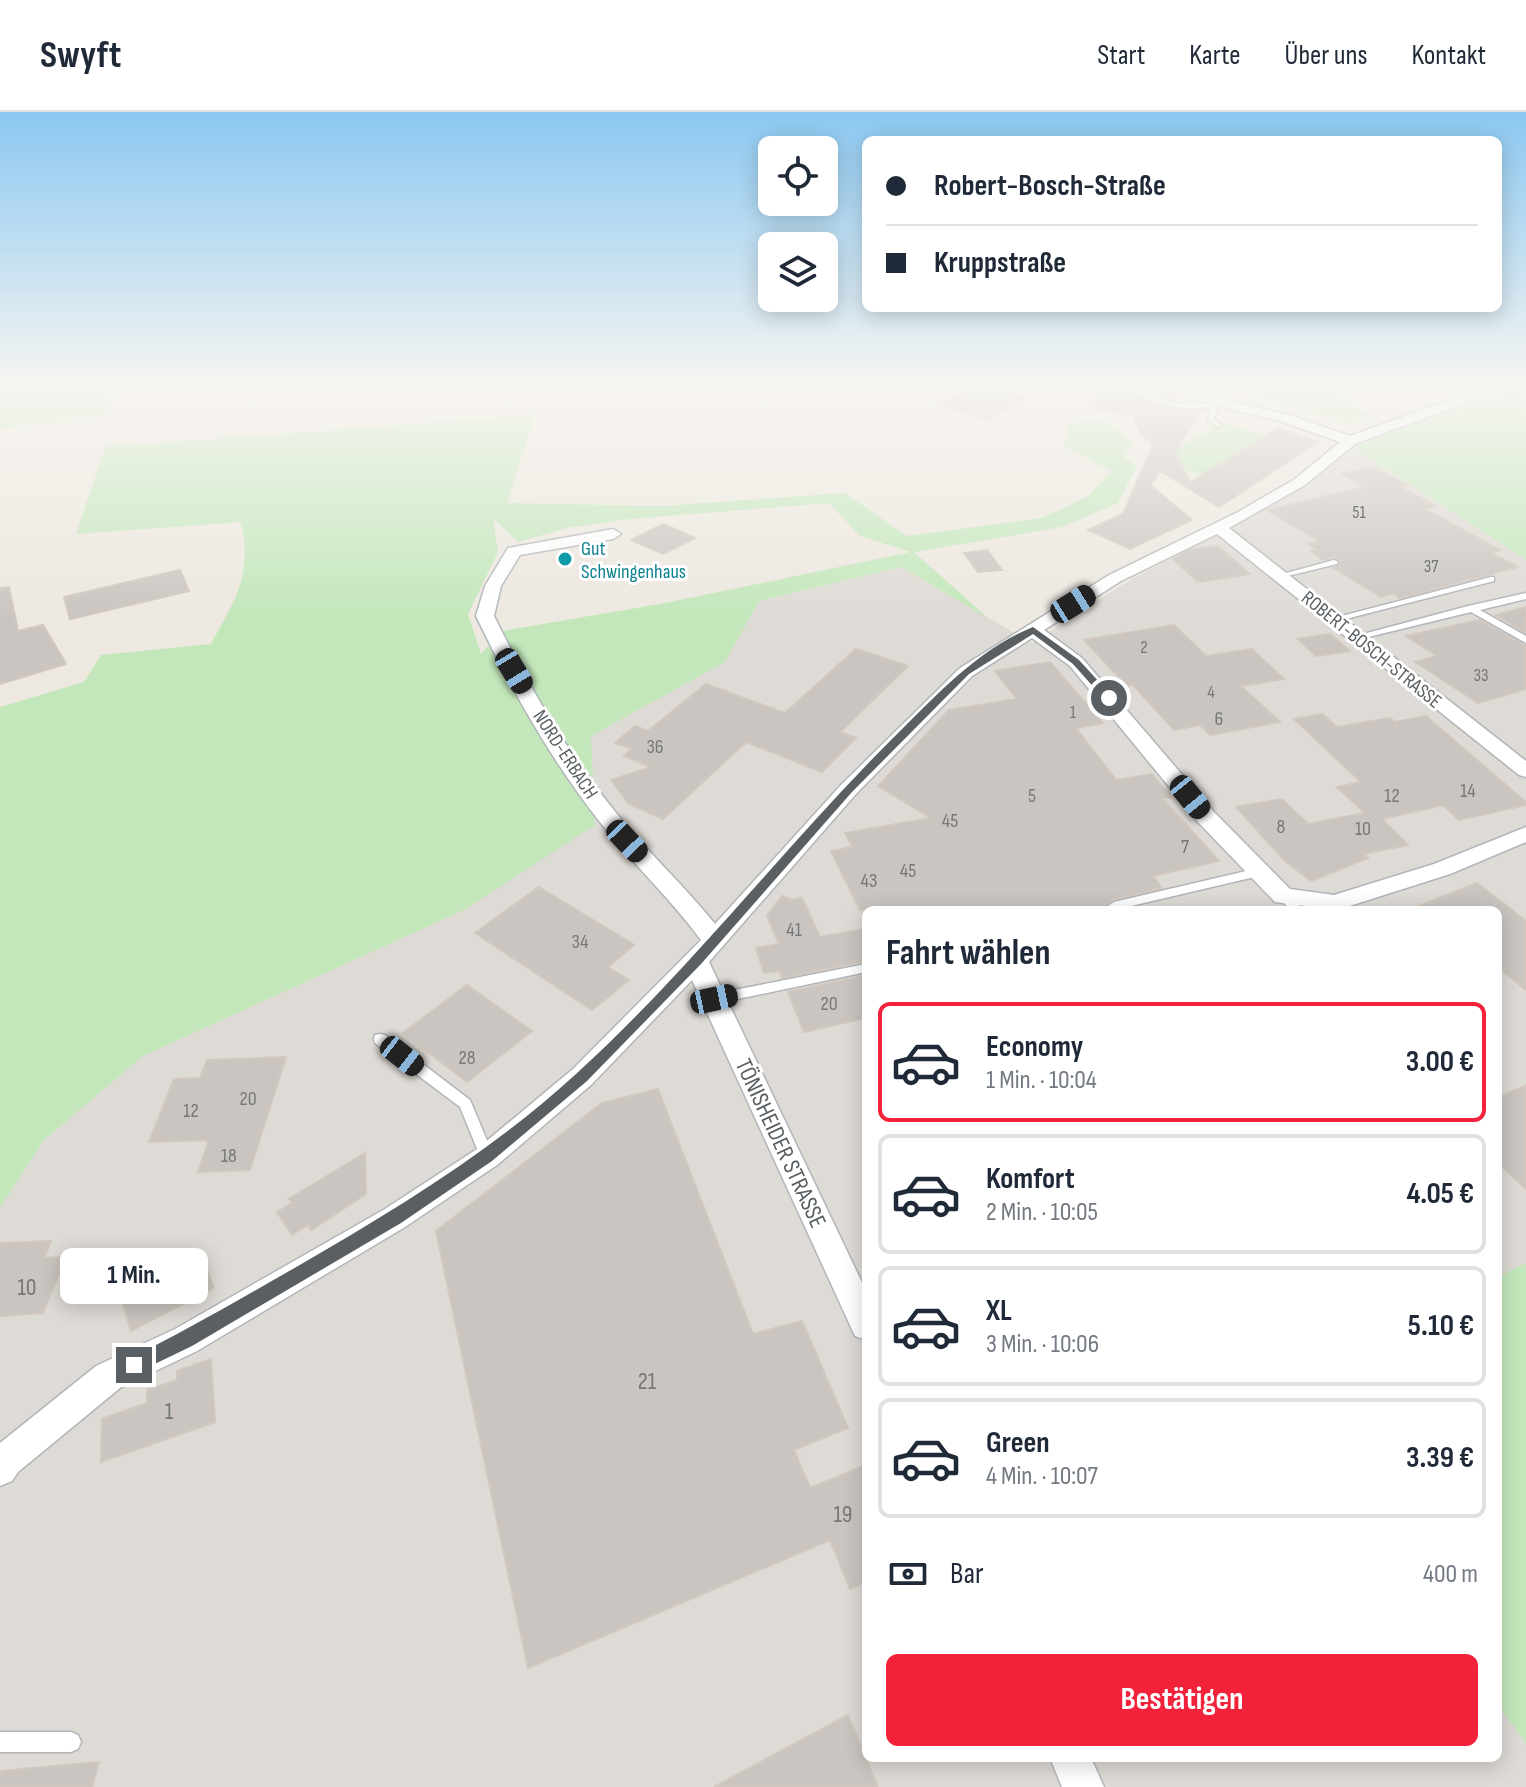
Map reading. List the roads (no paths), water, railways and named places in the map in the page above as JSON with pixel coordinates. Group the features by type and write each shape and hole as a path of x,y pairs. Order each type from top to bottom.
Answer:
{"street":[{"path":"0,1469 6,1460 56,1417 108,1377 186,1340 395,1218 487,1157 582,1077 704,950 848,790 952,684 991,655 1115,578 1300,482 1325,461"},
{"name":"ROBERT-BOSCH-STRASSE","path":"1218,527 1283,575 1356,637 1526,771"},
{"name":"NORD-ERBACH","path":"613,534 514,551 493,586 485,616 566,761 704,950"},
{"path":"1033,630 1076,662 1206,817 1291,903 1334,903 1442,869 1526,834"},
{"name":"TÖNISHEIDER STRASSE","path":"704,950 714,999 862,1316"},
{"path":"1072,1762 1083,1787"}],"lane":[{"path":"1283,575 1334,562"},
{"path":"1334,619 1491,579"},
{"path":"1356,637 1526,596"},
{"path":"1471,608 1526,640"},
{"path":"1114,906 1259,872"},
{"path":"714,999 862,969"},
{"path":"380,1039 465,1104 487,1157"},
{"path":"0,1742 71,1742"}],"place":[{"name":"Gut Schwingenhaus","path":"565,559"}]}
